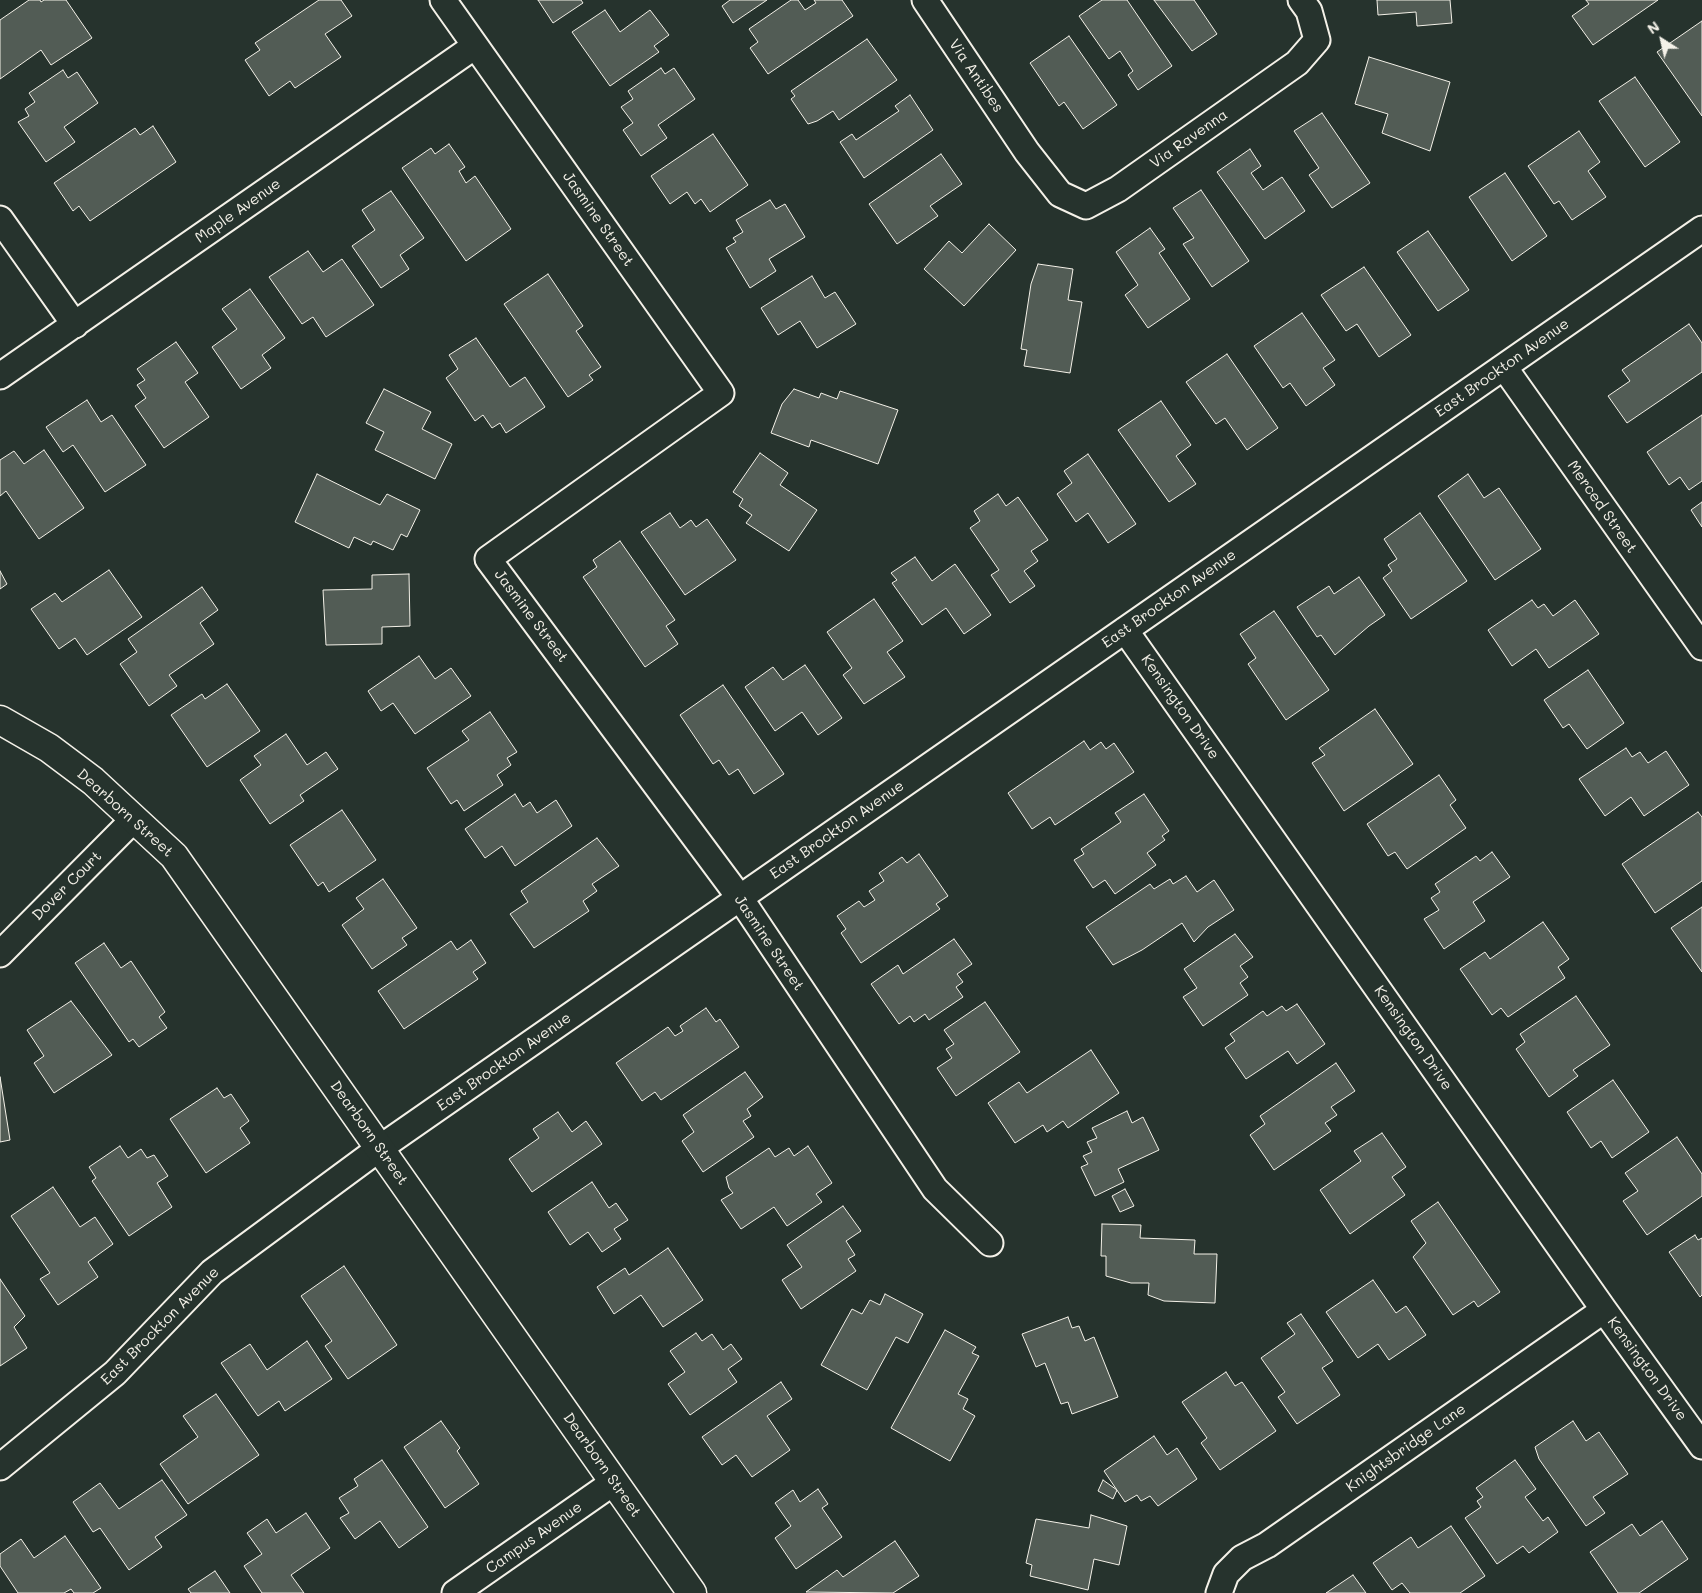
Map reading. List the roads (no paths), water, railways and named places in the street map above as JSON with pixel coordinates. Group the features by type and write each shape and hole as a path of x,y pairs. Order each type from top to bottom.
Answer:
{"street":[{"name":"Jasmine Street","path":"444,0 721,393 488,559 740,898 935,1189 990,1243"},
{"name":"Via Antibes","path":"925,0 1027,152"},
{"name":"Via Ravenna","path":"1027,152 1060,194 1086,206 1118,188 1297,63 1317,40 1309,11 1302,0"},
{"name":"Maple Avenue","path":"0,376 475,46"},
{"path":"0,219 74,325"},
{"name":"East Brockton Avenue","path":"0,1467 115,1373 212,1272 380,1148 1702,229"},
{"name":"Merced Street","path":"1504,367 1702,647"},
{"name":"Kensington Drive","path":"1125,630 1702,1446"},
{"name":"Dearborn Street","path":"0,720 49,748 93,782 174,856 692,1593"},
{"name":"Dover Court","path":"0,954 134,819"},
{"name":"Knightsbridge Lane","path":"1219,1593 1226,1574 1242,1558 1267,1545 1604,1310"},
{"name":"Campus Avenue","path":"455,1593 614,1482"}]}
